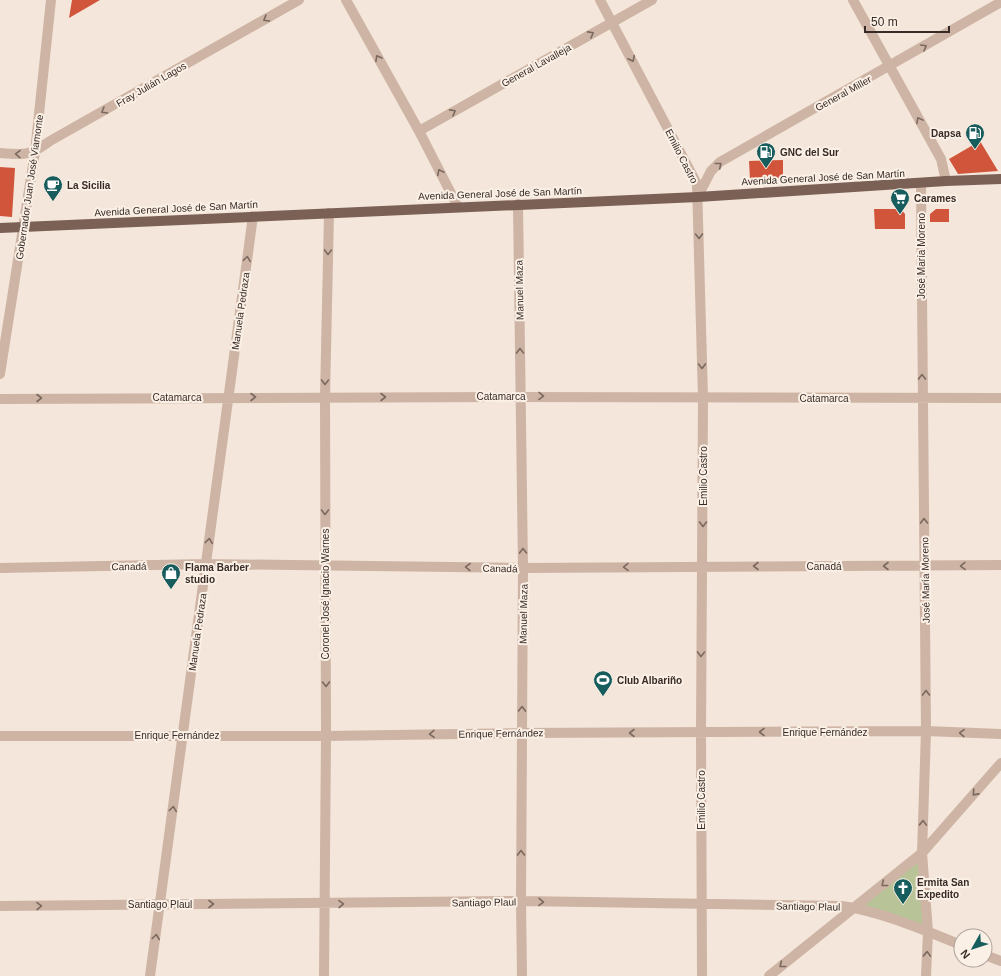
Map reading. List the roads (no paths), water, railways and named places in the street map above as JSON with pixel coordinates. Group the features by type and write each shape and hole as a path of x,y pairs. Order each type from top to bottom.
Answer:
{"main road":[{"name":"Avenida General José de San Martín","path":"0,228 698,197 946,181 1001,179"}],"street":[{"name":"Gobernador Juan José Viamonte","path":"0,374 35,152 51,0"},
{"name":"Fray Julián Lagos","path":"35,152 50,141 300,0"},
{"path":"346,0 419,131 458,207"},
{"name":"Emilio Castro","path":"600,0 613,22 697,184 703,398 701,733 702,976"},
{"name":"General Lavalleja","path":"419,131 652,0"},
{"path":"853,0 891,66 940,159 946,181"},
{"name":"General Miller","path":"698,197 711,171 720,162 1001,2"},
{"path":"0,153 23,154 35,152"},
{"name":"José María Moreno","path":"921,183 926,732 922,853 928,932 926,976"},
{"name":"Manuel Maza","path":"518,204 523,568 520,901 522,976"},
{"name":"Coronel José Ignacio Warnes","path":"324,976 323,904 326,736 324,565 325,397 329,213"},
{"name":"Manuela Pedraza","path":"150,976 253,216"},
{"name":"Catamarca","path":"0,399 521,396 703,398 1001,398"},
{"name":"Canadá","path":"0,568 206,564 523,568 1001,565"},
{"name":"Enrique Fernández","path":"0,736 326,736 522,733 926,732 1001,734"},
{"path":"769,976 856,908 922,853 1001,763"},
{"name":"Santiago Plaul","path":"0,906 520,901 856,908 953,942"}],"place":[{"name":"Dapsa","path":"975,150"},
{"name":"GNC del Sur","path":"766,169"},
{"name":"La Sicilia","path":"53,202"},
{"name":"Carames","path":"900,215"},
{"name":"Flama Barber studio","path":"171,590"},
{"name":"Club Albariño","path":"603,697"},
{"name":"Ermita San Expedito","path":"903,905"}]}
